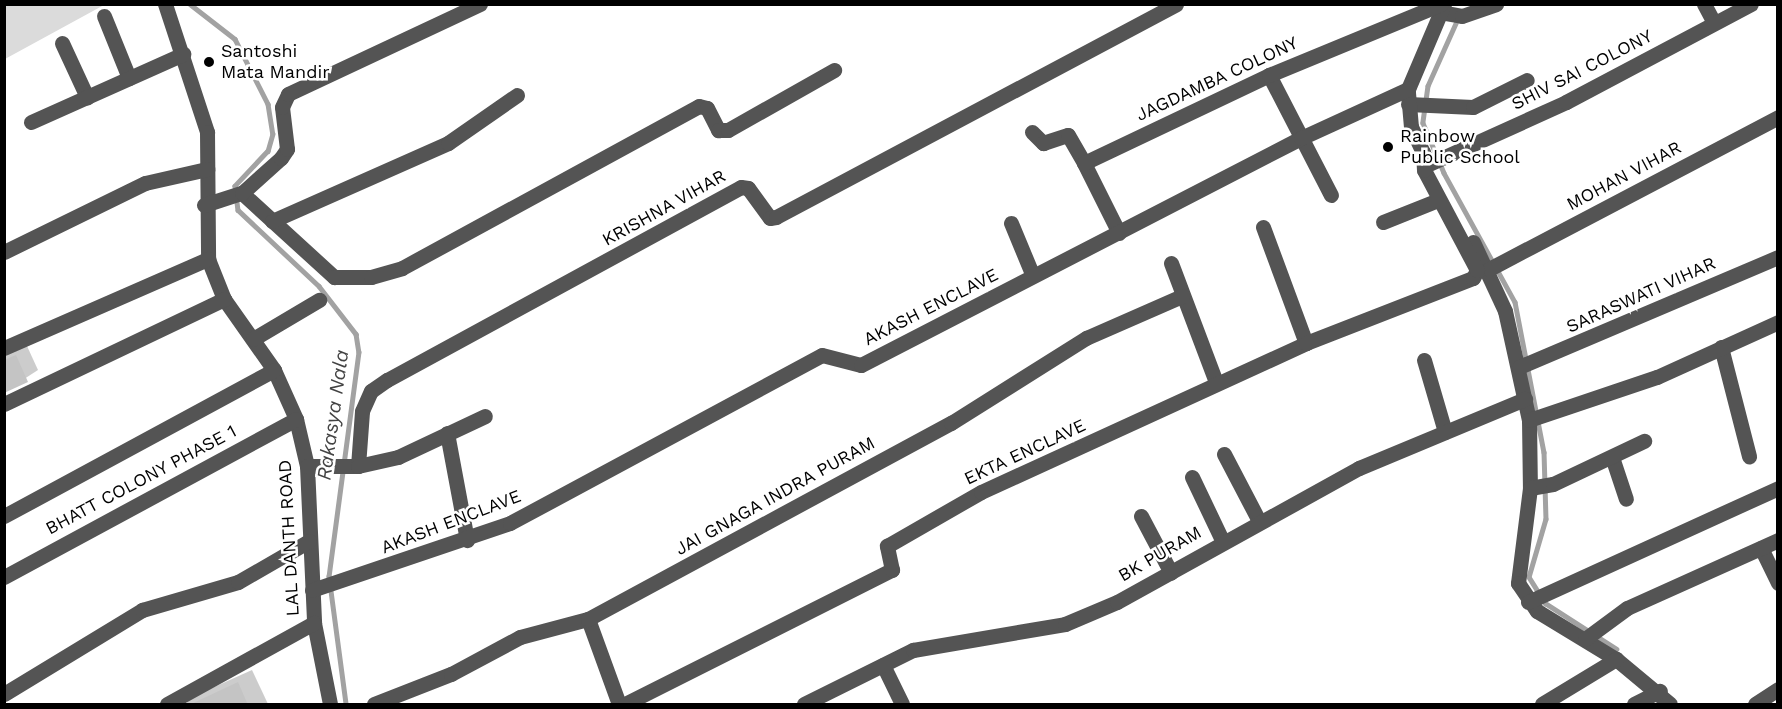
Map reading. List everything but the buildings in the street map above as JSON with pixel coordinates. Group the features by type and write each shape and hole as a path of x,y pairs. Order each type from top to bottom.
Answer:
{"street":[{"name":"LAL DANTH ROAD","path":"165,4 207,132 204,205 208,259 224,299 274,370 296,418 307,466 309,541 325,588 314,623 330,705"},
{"path":"204,205 242,193 287,149 282,107 288,94 480,4"},
{"name":"KRISHNA VIHAR","path":"356,466 362,411 371,391 387,380 741,187 748,188 770,218 776,217 1176,4"},
{"name":"JAGDAMBA COLONY","path":"1084,163 1269,75 1448,11 1496,4"},
{"path":"1704,4 1714,24"},
{"name":"SHIV SAI COLONY","path":"1432,159 1566,102 1751,4"},
{"path":"1448,11 1417,101 1432,159 1490,267 1525,365 1524,399 1536,418 1541,487 1518,583 1536,598 1591,633 1616,659 1660,691 1670,705"},
{"path":"104,15 129,78"},
{"path":"62,43 87,97"},
{"path":"31,122 183,54"},
{"path":"242,193 334,277 371,277 402,268 699,106 707,108 718,130 728,130 834,70"},
{"path":"1269,75 1331,195"},
{"path":"1417,101 1473,107 1527,80"},
{"path":"272,221 448,143 517,96"},
{"name":"AKASH ENCLAVE","path":"325,588 467,540 529,513 822,355 861,365 1301,138 1417,101"},
{"name":"MOHAN VIHAR","path":"1490,267 1778,117"},
{"path":"1032,132 1043,143 1068,135 1119,233"},
{"path":"1432,159 1424,170 1438,200 1490,267"},
{"path":"4,252 145,183 207,169"},
{"path":"1383,222 1438,200"},
{"path":"1011,223 1034,276"},
{"path":"1263,227 1306,343"},
{"name":"SARASWATI VIHAR","path":"1525,365 1778,257"},
{"path":"4,348 208,259"},
{"path":"1171,263 1216,382"},
{"name":"EKTA ENCLAVE","path":"625,705 892,570 887,546 981,492 1216,382 1306,343 1433,296 1473,278 1490,267"},
{"name":"JAI GNAGA INDRA PURAM","path":"374,705 520,637 588,619 951,423 1086,338 1182,296"},
{"path":"4,404 224,299"},
{"path":"253,339 319,300"},
{"path":"1536,418 1657,377 1778,322"},
{"path":"1721,347 1749,456"},
{"path":"1424,360 1445,432"},
{"path":"4,516 274,370"},
{"name":"BK PURAM","path":"804,705 823,700 913,650 1065,624 1171,573 1222,540 1359,468 1524,399"},
{"path":"307,466 356,466 398,457 485,416"},
{"name":"BHATT COLONY PHASE 1","path":"4,577 296,418"},
{"path":"447,433 467,540"},
{"path":"1541,487 1644,441"},
{"path":"1224,454 1259,521"},
{"path":"1612,457 1626,499"},
{"path":"1192,477 1222,540"},
{"path":"1536,598 1778,488"},
{"path":"1141,516 1171,573"},
{"path":"1591,633 1709,567 1778,540"},
{"path":"4,694 142,610 238,582 309,541"},
{"path":"1761,548 1778,583"},
{"path":"588,619 619,705"},
{"path":"166,705 314,623"},
{"path":"1542,705 1616,659"},
{"path":"883,665 902,705"},
{"path":"1755,705 1778,689"},
{"path":"1634,705 1660,691"}],"shaded area":[{"path":"5,4 104,4 104,5 5,59"}],"waterway":[{"name":"Rakasya Nala","path":"190,4 235,39 268,104 273,134 268,151 235,186 238,210 319,286 356,334 359,352 329,576 346,704"},
{"path":"1458,19 1428,86 1423,123 1444,173 1515,302 1544,452 1546,519 1529,577 1545,603 1617,649"}],"place":[{"name":"Santoshi Mata Mandir","path":"209,62"},
{"name":"Rainbow Public School","path":"1388,147"}]}
